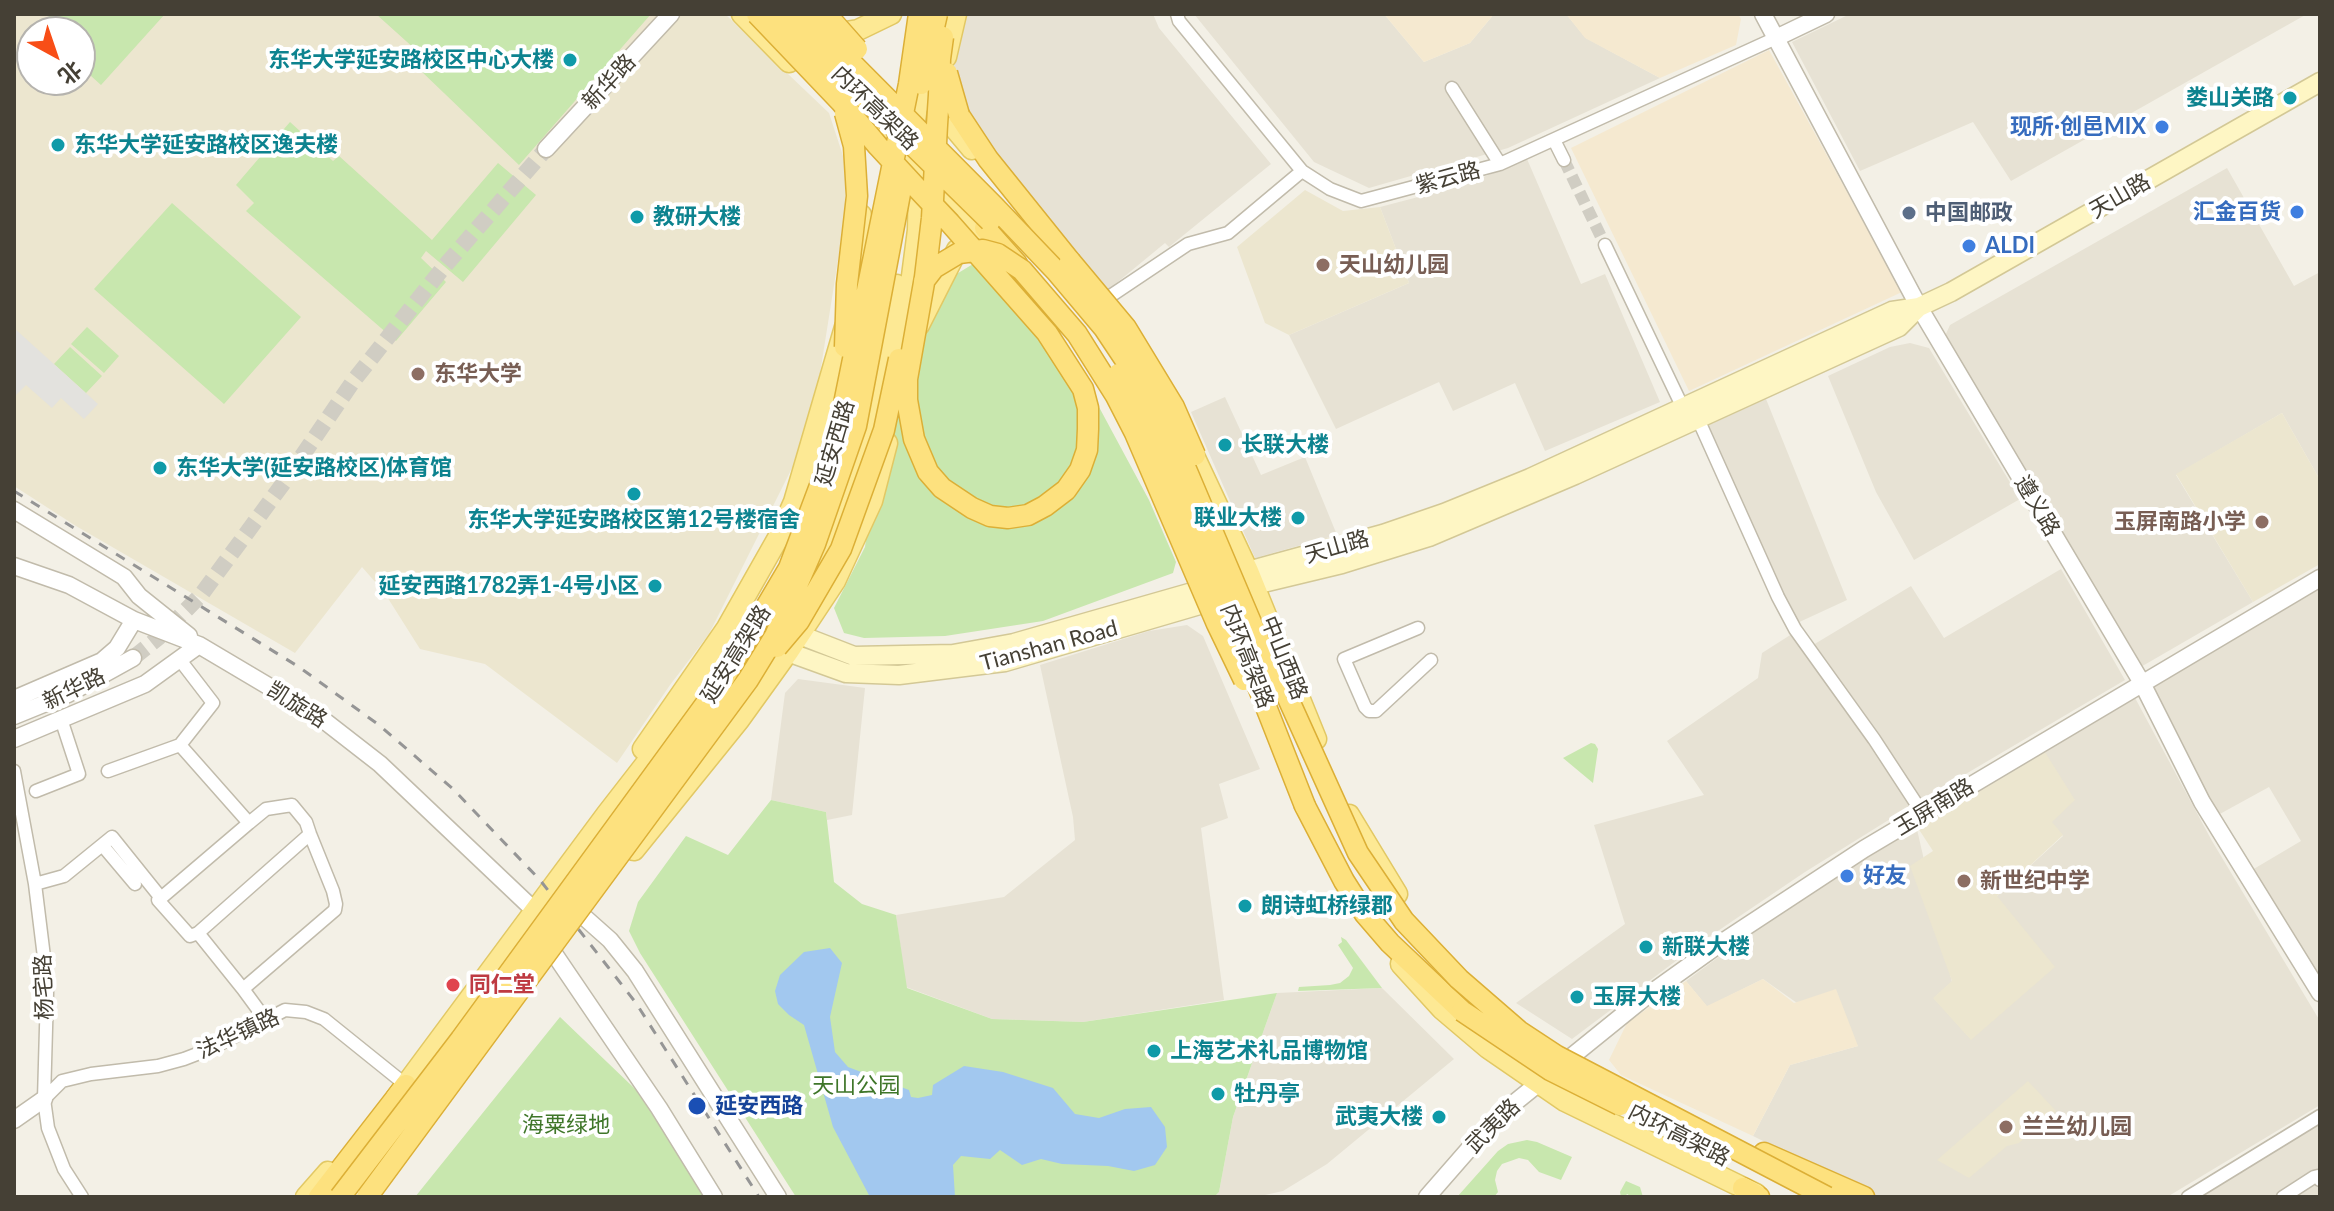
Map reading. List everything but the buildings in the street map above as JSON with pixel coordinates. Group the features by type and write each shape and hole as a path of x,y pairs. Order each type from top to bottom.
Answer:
{"highway":[{"path":"757,14 841,102 878,146 915,186 924,195 933,205 950,223 959,232 1047,333 1083,389 1088,408 1087,450 1080,470 1066,490 1045,506 1028,515 1008,518 990,516 956,500 928,472 914,439 907,400 907,379 932,218 932,206 933,194 934,182 934,167 943,16"},
{"name":"内环高架路","path":"779,14 1043,276 1092,335 1130,392 1184,498 1305,806 1365,914 1390,943 1462,1011 1550,1070 1797,1197"},
{"name":"内环高架路","path":"803,14 1056,271 1104,328 1152,400 1177,448 1266,658 1277,674 1358,853 1404,921 1459,979 1519,1031 1557,1056 1827,1197"},
{"path":"748,680 799,621 841,549 884,430 899,320 918,269 923,205 918,171 894,108 881,84 856,48 826,14"},
{"path":"909,14 903,47 907,87 919,128 950,186 1077,334 1116,396 1217,624 1305,806"},
{"name":"延安高架路","path":"340,1197 461,1039 721,683 789,568 836,443 909,84 919,14"},
{"path":"943,16 947,75 959,115 1021,201 1126,328 1174,407 1247,579 1277,674"},
{"name":"延安高架路","path":"368,1197 748,680 775,636 815,544 856,426 923,76 943,16"},
{"path":"841,102 854,146 857,196 847,284 846,398"},
{"path":"899,320 934,268 959,253 983,250 998,254 1022,270"},
{"path":"319,1197 406,1085"},
{"path":"1764,1153 1853,1194"}],"main road":[{"path":"742,14 826,98 843,124 852,148 863,229 860,283 869,320 899,320"},
{"name":"中山西路","path":"764,14 1010,257 1075,334 1109,384 1139,437 1212,593 1304,819 1334,881 1365,925 1442,1009 1538,1084 1579,1109 1755,1194"},
{"name":"中山西路","path":"803,14 900,105 1094,307 1145,370 1180,427 1251,579 1338,798 1424,933 1464,978 1517,1025 1565,1061 1764,1153"},
{"path":"828,35 858,30 891,14"},
{"path":"908,155 900,105 909,14"},
{"name":"延安西路","path":"328,1197 440,1037 658,750 802,545 823,489 869,320 880,265 907,177 908,155 920,127 943,16"},
{"name":"天山路","path":"1212,593 1251,579 1342,564 1429,537 1690,413 1899,327 1919,307 1951,292 2320,82"},
{"path":"927,90 1094,307"},
{"name":"延安西路","path":"368,1197 553,952 739,720 785,641 849,500 899,320 914,183 908,155"},
{"name":"延安西路","path":"785,641 835,581 872,501 898,381 918,230 908,155"},
{"path":"898,381 914,336 965,233 974,221"},
{"name":"延安西路","path":"741,630 794,502 860,283"},
{"path":"815,426 846,398"},
{"name":"延安西路","path":"864,452 891,418"},
{"path":"741,630 854,656 953,654 1014,643 1212,593"},
{"path":"440,1037 470,1059"},
{"name":"延安西路","path":"306,1197 406,1085"}],"street":[{"name":"新华路","path":"546,149 671,14"},
{"name":"紫云路","path":"1177,14 1179,21 1302,171 1330,189 1361,201 1500,164 1776,38"},
{"name":"遵义路","path":"1763,14 1919,307 2142,683 2202,802 2320,993"},
{"path":"1776,38 1826,14"},
{"path":"1452,88 1500,164"},
{"path":"1554,140 1564,160"},
{"path":"1094,307 1188,244 1228,233 1302,171"},
{"path":"1605,245 1795,629 1923,814"},
{"path":"14,510 124,577 139,596 199,645 145,684 14,739"},
{"name":"凯旋路","path":"14,566 69,585 134,620 199,645 317,715 380,764 535,911 553,952 659,1108 714,1197"},
{"name":"玉屏南路","path":"1565,1061 1644,998 1808,883 2320,578"},
{"path":"14,699 102,661 117,648 134,620"},
{"path":"1418,628 1344,659 1365,707 1376,711 1431,660"},
{"name":"新华路","path":"14,716 79,689 133,658"},
{"path":"108,771 180,745 213,703 180,660"},
{"path":"36,791 79,774 61,719"},
{"path":"180,745 249,823"},
{"name":"杨宅路","path":"14,771 35,884 47,993 44,1099 48,1128 55,1152 82,1197"},
{"path":"243,989 335,910 333,891 306,822 292,805 266,809 158,900 190,936 198,933 310,834"},
{"path":"35,884 64,876 112,837 161,898"},
{"path":"103,846 135,884"},
{"path":"535,911 583,916 610,940 635,971 778,1197"},
{"path":"198,933 265,1019"},
{"name":"法华镇路","path":"14,1120 71,1077 158,1066 184,1059 233,1038 285,1010 306,1012 324,1019 406,1085"},
{"name":"武夷路","path":"1427,1197 1489,1126 1565,1061"},
{"path":"2188,1197 2320,1116"},
{"path":"2283,1197 2314,1177 2318,1176 2320,1180"}],"shaded area":[{"name":"东华大学","path":"14,14 725,14 829,113 845,162 845,216 811,430 709,634 617,763 485,664 420,649 384,592 362,567 295,653 76,526 14,486"},
{"path":"961,14 1153,14 1159,28 1271,164 1169,247 1165,243 1108,290 980,136 960,97 954,75 952,51"},
{"path":"1194,14 1384,14 1424,62 1470,43 1494,14 1566,14 1586,38 1660,78 1508,148 1369,188 1314,162"},
{"path":"1384,14 1494,14 1470,43 1424,62"},
{"path":"1566,14 1738,14 1741,19 1736,45 1660,78 1585,38"},
{"path":"1850,14 2307,14 2011,181 1973,122 1860,171 1792,42"},
{"path":"1769,50 1902,292 1689,391 1571,148"},
{"path":"1527,159 1581,284 1605,274 1660,402 1545,451 1515,383 1453,411 1439,382 1336,429 1289,335 1409,283 1380,207 1464,185"},
{"path":"2227,168 2294,286 2320,272 2320,480 2282,413 2176,475 2253,602 2139,668 1945,336 1950,325"},
{"name":"天山幼儿园","path":"1305,190 1343,211 1380,207 1409,283 1289,335 1265,323 1237,247"},
{"path":"14,328 98,404 84,419 61,398 52,408 26,385 14,397"},
{"path":"1910,343 1929,348 2020,499 1914,560 1876,492 1828,376 1890,347"},
{"path":"1225,397 1261,475 1305,457 1337,535 1255,558 1191,412"},
{"path":"1766,399 1847,600 1795,624 1707,426"},
{"name":"玉屏南路小学","path":"2282,413 2320,480 2320,564 2253,602 2176,474"},
{"path":"2061,569 2125,680 1805,872 1697,945 1572,1039 1516,1003 1625,924 1594,825 1704,795 1667,741 1758,678 1762,653 1795,632 1808,648 1911,586 1944,638"},
{"path":"2320,588 2320,974 2315,977 2252,870 2301,841 2269,787 2218,815 2149,685"},
{"path":"1187,625 1203,636 1260,769 1219,784 1228,818 1201,828 1224,1000 1083,1022 992,1019 906,987 896,915 1004,897 1075,840 1073,817 1040,665 1149,631"},
{"path":"798,679 865,688 852,815 827,820 826,812 771,800 785,693"},
{"path":"2134,696 2212,841 2320,1021 2320,1105 2167,1197 1876,1197 1753,1136 1790,1065 1858,1046 1763,979 1707,1007 1686,981 1804,894 1916,825 1952,982 1934,998 1971,1039 1997,896 2063,836 2051,823 2043,749"},
{"name":"新世纪中学","path":"2043,749 2075,800 2052,822 2063,835 1997,896 2055,967 1971,1040 1933,998 1952,981 1910,866 1933,851 1916,825"},
{"path":"1763,979 1794,1003 1836,989 1858,1046 1790,1065 1753,1136 1621,1075 1609,1060 1627,1023 1686,981 1707,1006"},
{"path":"1382,988 1454,1059 1327,1164 1283,1191 1256,1197 1214,1197 1219,1192 1233,1117 1277,993"},
{"name":"兰兰幼儿园","path":"2028,1081 2056,1111 2019,1143 2007,1146 1969,1178 1937,1160"},
{"path":"2320,1122 2320,1197 2197,1197"}],"green space":[{"path":"165,14 101,85 96,80 96,16 49,16"},
{"path":"376,14 651,14 519,165 420,70 416,50"},
{"path":"290,122 333,161 339,156 432,240 498,163 536,195 463,282 426,251 421,258 446,282 396,341 246,211 254,203 236,185"},
{"path":"172,203 301,317 224,404 94,289"},
{"path":"973,264 1003,291 1092,394 1149,500 1176,562 1173,573 1043,621 945,636 864,638 844,633 834,608 865,547 883,408 932,289"},
{"path":"87,327 119,356 104,373 71,344"},
{"path":"70,347 102,376 86,393 54,364"},
{"path":"1591,743 1598,749 1593,783 1563,758"},
{"name":"天山公园","path":"771,800 826,812 834,882 862,904 896,915 907,988 992,1019 1083,1022 1277,993 1233,1117 1219,1192 1214,1197 796,1197 629,931 638,902 686,836 728,855"},
{"path":"1341,937 1382,988 1298,991 1299,987 1340,983 1349,976 1353,968 1338,945 1342,942"},
{"name":"海粟绿地","path":"560,1017 655,1108 711,1197 415,1197"},
{"path":"1527,1140 1572,1157 1561,1180 1539,1172 1528,1160 1519,1158 1502,1164 1497,1171 1495,1180 1498,1192 1494,1197 1457,1197 1498,1151 1508,1144"},
{"path":"1626,1181 1640,1187 1643,1197 1629,1197 1628,1194 1621,1197 1620,1192"}],"water":[{"path":"830,948 842,963 830,1017 835,1052 848,1067 909,1090 911,1097 918,1098 932,1095 933,1085 964,1066 1003,1072 1053,1088 1075,1114 1099,1118 1125,1109 1151,1107 1165,1127 1167,1147 1155,1165 1134,1171 1041,1159 1022,1165 1000,1150 990,1159 961,1156 953,1165 955,1197 870,1197 833,1127 804,1025 778,1004 775,991 780,975 804,952"}],"tunnel":[{"path":"133,658 201,595 354,380 443,268 546,149"},
{"path":"1564,160 1605,245"}],"railway":[{"path":"14,491 299,667 379,725 453,789 540,880 636,1003 759,1197"}],"place":[{"name":"东华大学延安路校区中心大楼","path":"570,60"},
{"name":"娄山关路","path":"2290,98"},
{"name":"现所·创邑MIX","path":"2162,127"},
{"name":"东华大学延安路校区逸夫楼","path":"58,145"},
{"name":"汇金百货","path":"2297,212"},
{"name":"中国邮政","path":"1909,213"},
{"name":"教研大楼","path":"637,217"},
{"name":"ALDI","path":"1969,246"},
{"name":"天山幼儿园","path":"1323,265"},
{"name":"东华大学","path":"418,374"},
{"name":"长联大楼","path":"1225,445"},
{"name":"东华大学(延安路校区)体育馆","path":"160,468"},
{"name":"东华大学延安路校区第12号楼宿舍","path":"634,494"},
{"name":"联业大楼","path":"1298,518"},
{"name":"玉屏南路小学","path":"2262,522"},
{"name":"延安西路1782弄1-4号小区","path":"655,586"},
{"name":"好友","path":"1847,876"},
{"name":"新世纪中学","path":"1964,881"},
{"name":"朗诗虹桥绿郡","path":"1245,906"},
{"name":"新联大楼","path":"1646,947"},
{"name":"同仁堂","path":"453,985"},
{"name":"玉屏大楼","path":"1577,997"},
{"name":"上海艺术礼品博物馆","path":"1154,1051"},
{"name":"牡丹亭","path":"1218,1094"},
{"name":"延安西路","path":"697,1106"},
{"name":"武夷大楼","path":"1439,1117"},
{"name":"兰兰幼儿园","path":"2006,1127"}]}
